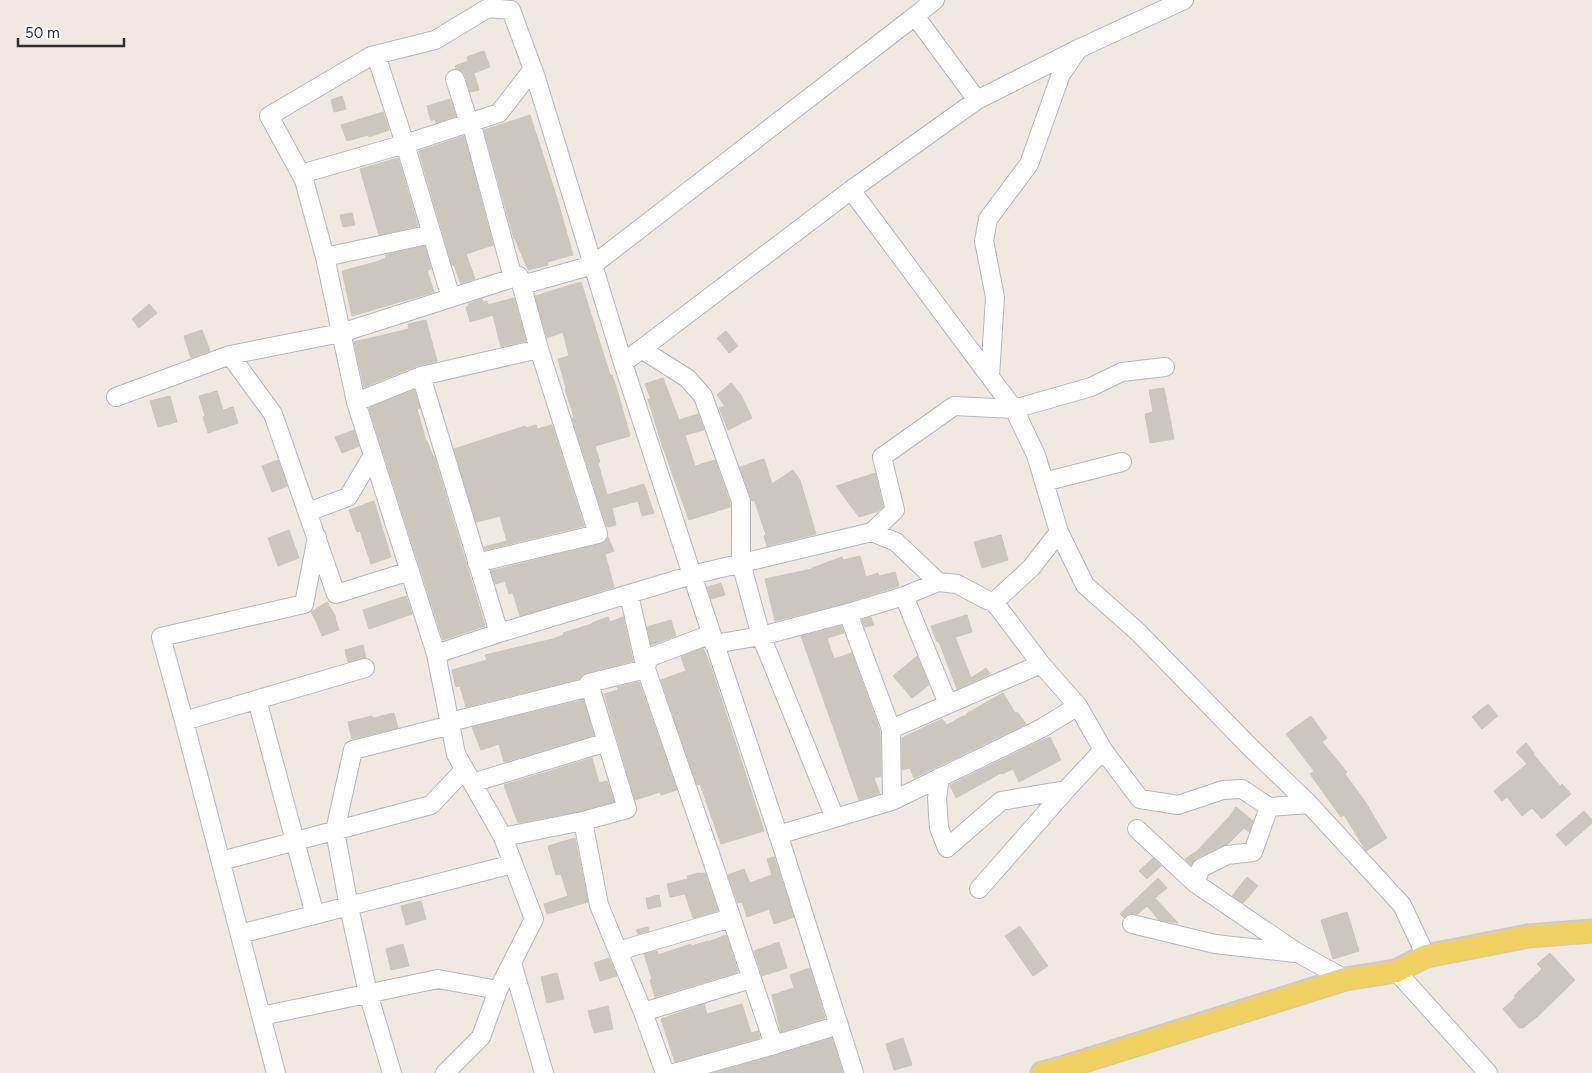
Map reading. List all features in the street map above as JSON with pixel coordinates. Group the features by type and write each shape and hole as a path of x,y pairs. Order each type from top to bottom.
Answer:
{"main road":[{"path":"1042,1073 1066,1070 1345,979 1396,970 1426,956 1528,936 1592,931"}],"street":[{"path":"116,397 230,355 341,333 451,298 517,281 593,265 936,0"},
{"path":"623,363 851,190 977,100 1078,49 1184,0"},
{"path":"445,1073 481,1037 498,990 534,919 503,837 456,754 436,654 356,402 325,257 304,180 269,116 371,56 435,40 488,8 511,10 533,69 623,363 854,1073"},
{"path":"915,16 977,100"},
{"path":"990,377 995,297 984,240 988,219 1029,164 1060,74 1078,49"},
{"path":"376,55 451,298"},
{"path":"301,174 404,144 499,113 533,69"},
{"path":"455,79 469,123 471,122 517,281 598,534 477,563"},
{"path":"851,190 1014,409 1036,455 1059,532 1084,585 1138,632 1250,747 1309,804 1402,905 1426,956"},
{"path":"325,257 432,234"},
{"path":"356,402 421,376 539,349"},
{"path":"641,349 687,378 703,396 741,501 741,564 762,636 835,818"},
{"path":"230,355 273,414 336,594 410,571"},
{"path":"436,654 499,633 692,576 872,532 895,510 882,457 954,406 1014,409 1091,387 1122,372 1165,367"},
{"path":"421,376 499,633"},
{"path":"308,512 348,497 373,455"},
{"path":"1044,482 1122,462"},
{"path":"872,532 896,542 938,582"},
{"path":"994,602 1031,568 1059,532"},
{"path":"276,1073 161,637 304,604 317,537"},
{"path":"646,669 648,658 713,639 762,636 904,596 938,582 957,584 994,602 1041,664 1078,706 1103,750 1140,799 1178,805 1223,790 1242,789 1269,807 1309,804"},
{"path":"629,594 646,669 774,1045"},
{"path":"904,596 948,704"},
{"path":"848,613 891,729 892,801"},
{"path":"891,729 1041,664"},
{"path":"184,721 365,668"},
{"path":"589,683 646,669"},
{"path":"449,718 450,722 459,720 590,687 589,683"},
{"path":"503,837 583,821 627,809 589,683"},
{"path":"257,700 314,915"},
{"path":"778,835 892,801 1042,728 1078,706"},
{"path":"392,1073 368,993 335,831 353,750 447,726 449,718"},
{"path":"221,862 432,804 468,776 607,742"},
{"path":"979,889 1103,750"},
{"path":"940,778 938,798 939,828 947,848 1001,802 1066,790"},
{"path":"1195,883 1201,868 1227,855 1253,852 1269,807"},
{"path":"583,821 599,904 644,1012 665,1073"},
{"path":"1137,829 1195,883 1298,953 1345,979"},
{"path":"240,934 513,864"},
{"path":"618,951 731,918"},
{"path":"1132,924 1215,944 1298,953"},
{"path":"512,963 544,1073"},
{"path":"1396,970 1488,1073"},
{"path":"261,1016 438,979 498,990"},
{"path":"644,1012 751,979"},
{"path":"674,1073 839,1025"}],"building":[{"path":"484,51 490,67 474,73 479,90 470,92 465,75 462,71 456,69 455,66 468,61 467,57"},
{"path":"342,96 346,109 334,112 331,100"},
{"path":"450,99 456,116 436,123 435,119 431,121 427,106"},
{"path":"383,112 389,130 369,137 368,135 347,141 341,125"},
{"path":"530,115 573,255 547,262 548,265 528,270 514,239 484,130"},
{"path":"464,136 493,245 466,254 475,279 461,284 454,265 452,265 419,151"},
{"path":"398,158 418,226 379,235 360,169"},
{"path":"352,213 355,225 343,227 340,215"},
{"path":"425,246 431,269 427,270 434,292 352,316 342,271 376,262 386,258 385,255"},
{"path":"581,282 610,375 612,375 618,393 630,436 595,446 607,495 644,484 654,513 642,516 638,501 612,508 616,525 607,527 572,418 574,417 558,359 569,356 563,332 547,338 535,296"},
{"path":"514,298 526,341 501,347 493,315 470,322 466,307 469,306 468,304 482,299 483,302 487,301 488,305"},
{"path":"149,304 157,313 139,328 132,319"},
{"path":"426,320 437,361 417,366 364,387 354,342 409,329 408,324"},
{"path":"202,330 210,351 191,358 184,336"},
{"path":"726,331 738,346 729,353 717,338"},
{"path":"663,378 679,420 698,414 704,430 685,435 695,466 715,460 730,507 689,520 661,442 648,399 651,399 645,384"},
{"path":"731,383 741,395 752,418 728,430 719,408 725,406 717,395"},
{"path":"1164,388 1174,439 1150,443 1145,414 1153,412 1149,390"},
{"path":"414,390 420,408 417,409 426,441 434,456 485,626 443,640 369,408"},
{"path":"217,391 223,410 233,407 238,423 208,433 199,396"},
{"path":"170,396 177,422 158,427 150,401"},
{"path":"536,425 537,429 552,425 584,526 485,550 484,547 507,541 500,516 476,522 454,449 525,426 525,428"},
{"path":"354,430 359,446 342,453 335,437"},
{"path":"764,459 772,484 793,470 800,480 816,534 767,546 764,536 766,535 755,502 754,500 752,501 740,467"},
{"path":"278,460 287,486 272,492 262,466"},
{"path":"875,473 883,507 878,511 859,517 836,486"},
{"path":"374,501 391,557 371,564 360,531 357,532 349,510"},
{"path":"289,530 299,558 278,566 268,538"},
{"path":"1001,535 1008,560 982,568 974,542"},
{"path":"608,537 614,551 605,554 614,587 520,616 513,593 509,594 505,581 495,584 491,571 600,544 605,542"},
{"path":"860,556 866,577 878,573 879,576 895,572 899,586 845,603 775,621 765,579 812,569 842,557 843,560"},
{"path":"721,583 725,595 711,599 707,587"},
{"path":"406,596 412,614 369,629 363,610"},
{"path":"327,602 336,617 339,630 322,636 311,612"},
{"path":"967,615 972,632 955,637 971,678 986,668 990,674 957,689 931,626"},
{"path":"608,617 610,622 623,617 633,661 586,673 580,679 466,707 460,686 456,687 452,670 487,660 485,655 553,639 564,635 563,633"},
{"path":"871,617 874,625 865,627 862,620"},
{"path":"671,620 676,636 651,645 647,627"},
{"path":"841,626 844,633 827,638 834,659 852,653 880,731 881,776 874,778 880,794 859,800 801,636"},
{"path":"363,645 366,658 348,662 345,650"},
{"path":"703,648 710,664 764,831 721,844 700,784 697,785 661,680 686,671 681,657"},
{"path":"917,656 929,685 912,698 893,676"},
{"path":"639,682 677,790 661,795 660,792 635,800 604,694 618,690 617,687"},
{"path":"1003,693 1015,713 1017,712 1026,724 914,778 910,768 902,770 902,738 942,719 947,725 963,716 967,716 966,714"},
{"path":"583,700 594,735 504,762 499,744 481,750 472,727"},
{"path":"1488,704 1498,716 1482,729 1472,717"},
{"path":"394,713 398,728 352,739 348,722"},
{"path":"1311,716 1327,738 1322,742 1347,772 1345,774 1364,800 1387,838 1366,851 1344,815 1341,817 1310,774 1314,771 1286,734"},
{"path":"1050,737 1061,760 1019,782 1013,769 1001,773 956,798 950,785"},
{"path":"1526,743 1560,786 1562,784 1571,794 1542,819 1532,808 1522,816 1507,797 1502,801 1494,791 1527,764 1516,752"},
{"path":"592,758 599,783 607,781 614,802 581,811 518,823 504,785"},
{"path":"1236,807 1253,821 1249,832 1244,828 1228,844 1196,858 1191,865 1185,859 1197,851"},
{"path":"1584,811 1592,820 1592,823 1566,846 1556,835"},
{"path":"575,838 588,902 547,914 544,904 568,896 561,874 556,875 548,846"},
{"path":"774,857 794,917 774,924 769,909 747,917 742,902 738,903 728,875 744,869 750,883 772,875 767,859"},
{"path":"1153,858 1161,866 1147,879 1139,871"},
{"path":"705,873 718,911 693,918 685,894 670,897 667,884 688,879 687,876"},
{"path":"1247,877 1258,886 1243,903 1232,896"},
{"path":"1158,878 1167,888 1155,898 1178,923 1159,920 1147,906 1138,914 1129,914 1124,918 1120,914"},
{"path":"659,895 661,906 648,909 646,898"},
{"path":"421,901 426,919 406,925 401,906"},
{"path":"1347,912 1359,951 1333,959 1321,920"},
{"path":"1020,926 1048,966 1033,976 1005,936"},
{"path":"648,927 649,931 638,934 636,930"},
{"path":"726,935 738,972 655,997 650,980 652,979 644,954 657,951 658,955 691,944 691,946 708,942"},
{"path":"779,942 787,968 762,976 754,951"},
{"path":"403,944 409,966 391,970 386,949"},
{"path":"1550,953 1575,980 1537,1017 1523,1028 1519,1028 1503,1009 1542,969 1537,964"},
{"path":"609,958 617,976 600,981 594,963"},
{"path":"810,968 825,1018 781,1032 772,995 794,988 790,975"},
{"path":"557,973 564,999 547,1003 541,977"},
{"path":"704,1004 707,1014 742,1004 751,1033 758,1031 760,1038 675,1062 661,1019"},
{"path":"608,1006 613,1029 594,1033 588,1011"},
{"path":"832,1038 843,1073 713,1073 777,1055"},
{"path":"903,1038 912,1065 894,1070 886,1044"}]}
